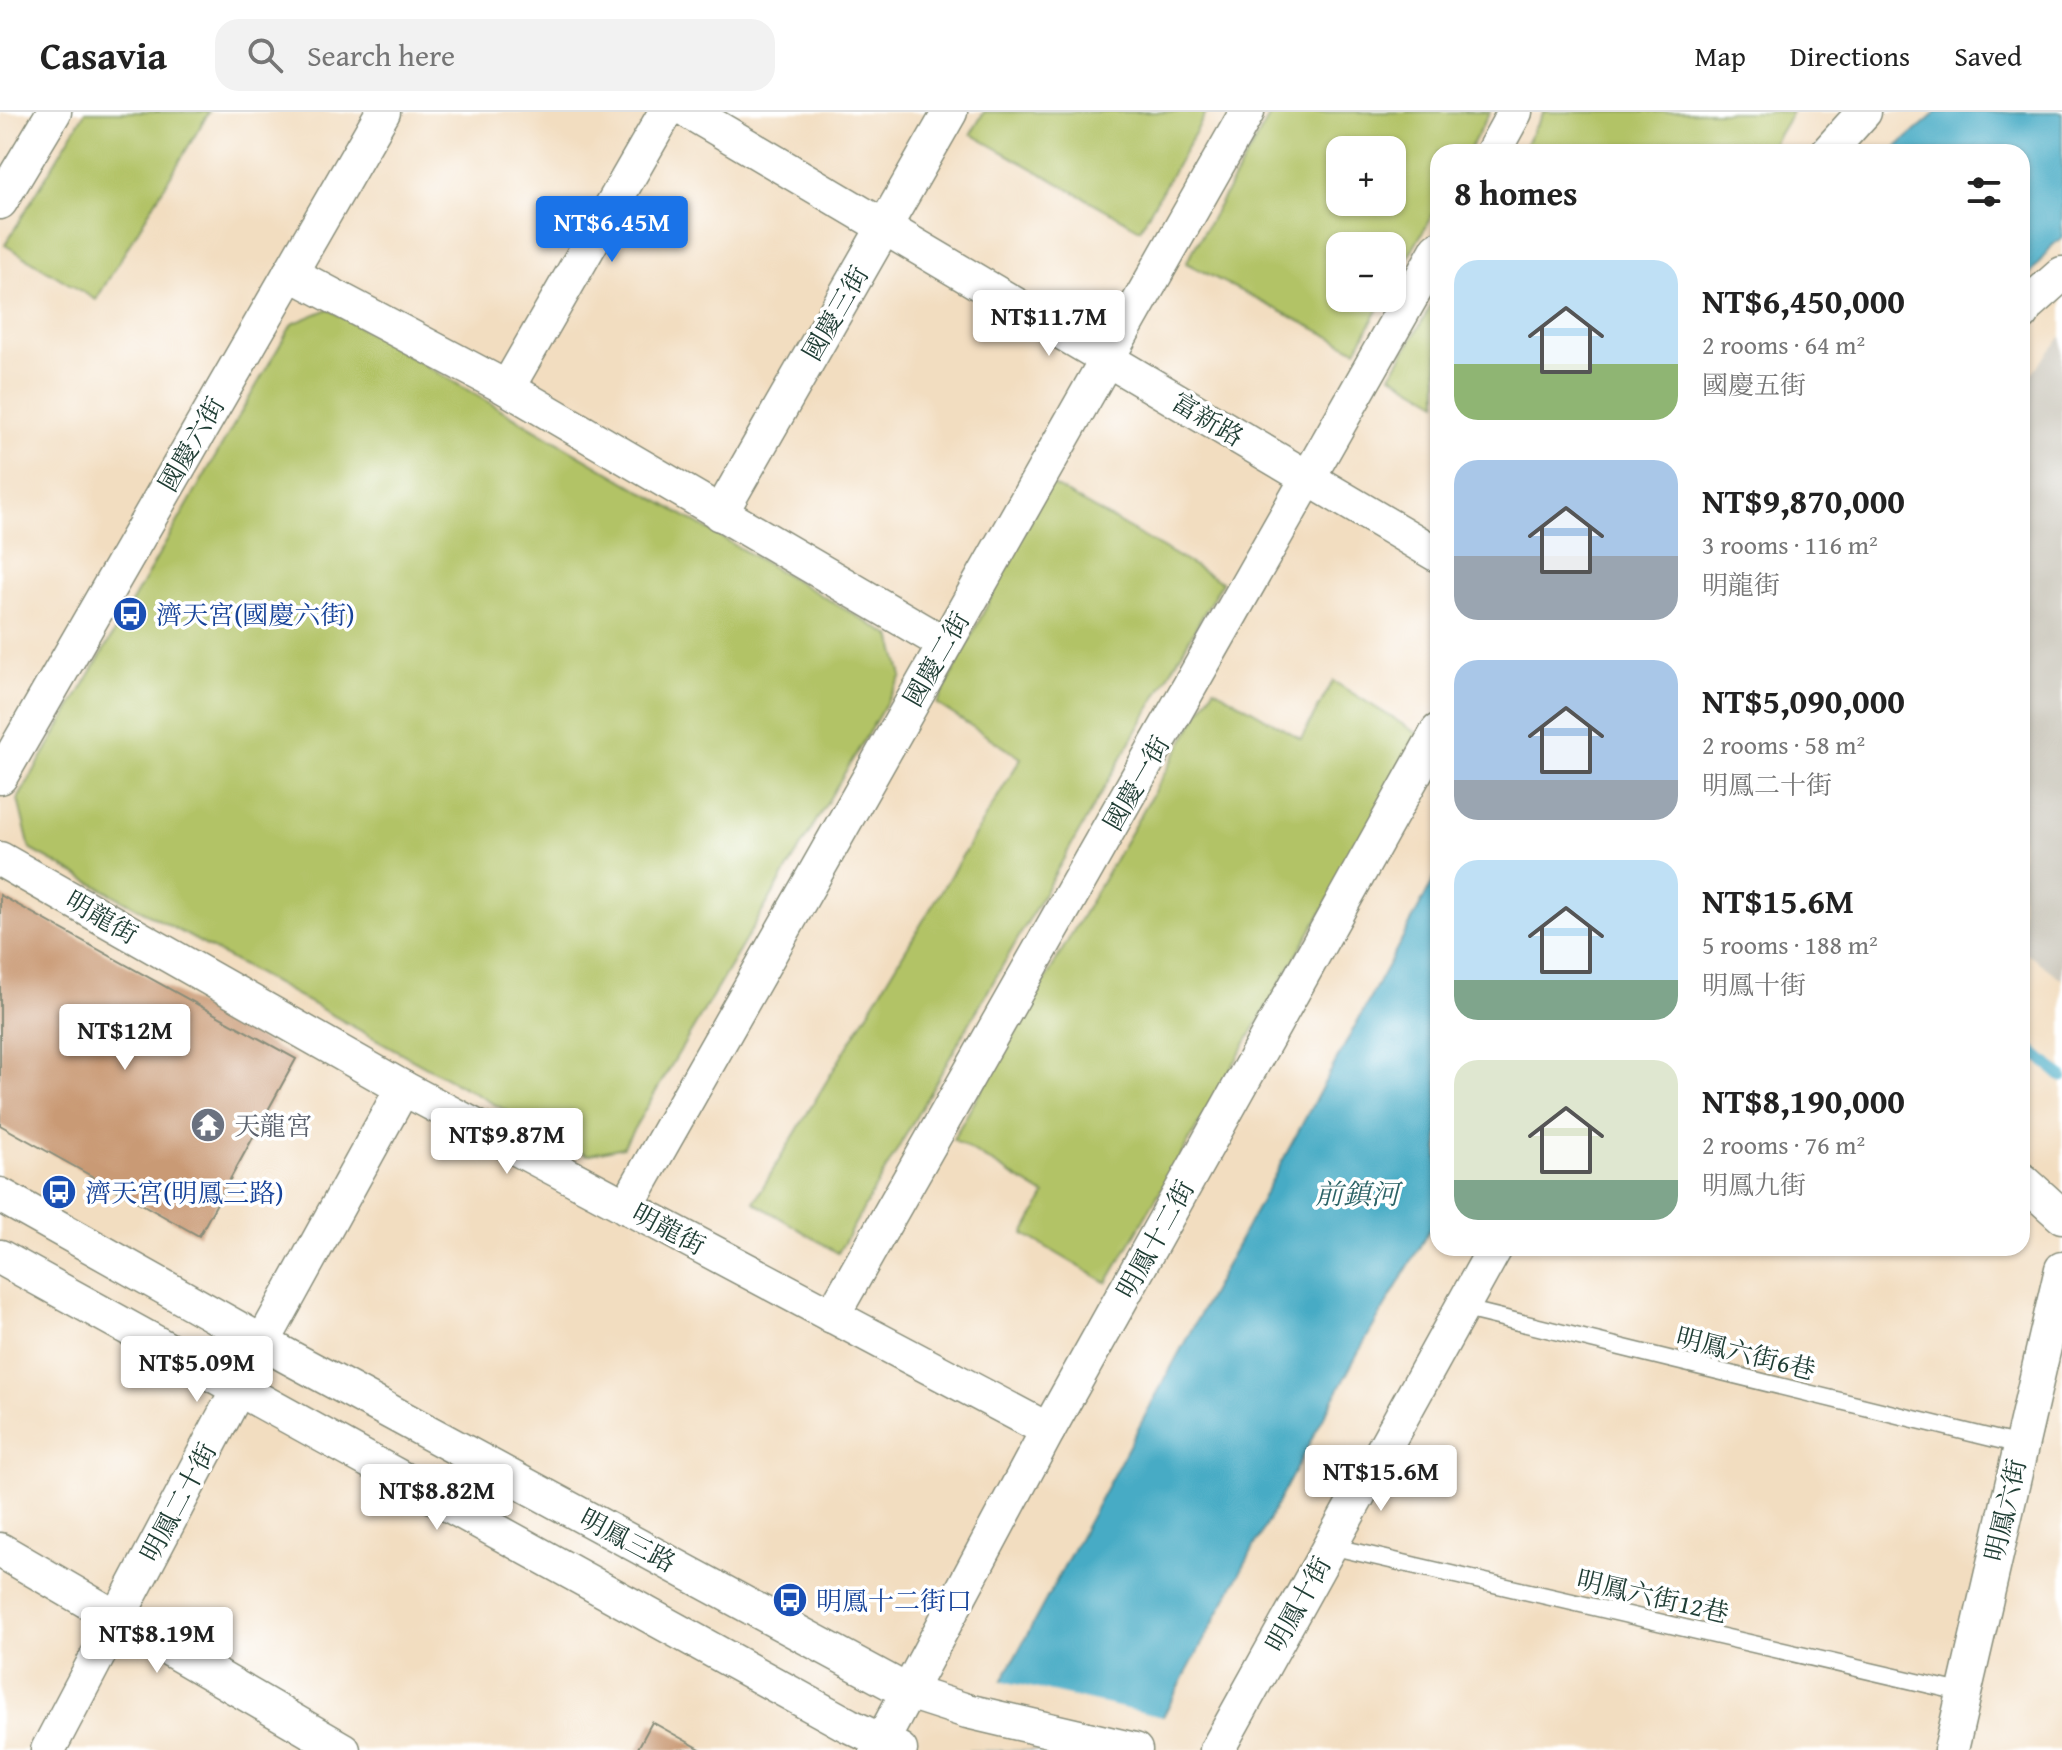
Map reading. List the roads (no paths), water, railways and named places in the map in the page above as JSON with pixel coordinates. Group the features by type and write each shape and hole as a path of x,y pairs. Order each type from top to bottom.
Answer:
{"street":[{"path":"0,202 54,112"},
{"name":"國慶六街","path":"0,777 383,112"},
{"path":"507,388 666,112"},
{"name":"富新路","path":"690,112 1430,550"},
{"name":"國慶三街","path":"720,514 950,112"},
{"name":"國慶二街","path":"626,1207 1247,112"},
{"path":"1497,144 1515,112"},
{"path":"1835,144 1864,112"},
{"name":"國慶一街","path":"832,1316 1430,263"},
{"path":"290,273 507,388 945,644"},
{"path":"2030,302 2062,274"},
{"name":"明鳳十二街","path":"886,1748 908,1692 1048,1430 1430,745"},
{"name":"明龍街","path":"0,859 403,1088 1048,1430"},
{"name":"明鳳二十街","path":"48,1750 263,1342 403,1088"},
{"path":"2030,1187 2062,1216"},
{"name":"明鳳三路","path":"0,1195 263,1342 908,1692 967,1711 1135,1750"},
{"name":"明鳳十街","path":"1217,1750 1490,1256"},
{"path":"0,1257 886,1748"},
{"name":"明鳳六街","path":"1951,1750 2062,1269"},
{"path":"0,1550 327,1746"}],"lane":[{"name":"明鳳六街6巷","path":"1461,1308 2020,1445"},
{"name":"明鳳六街12巷","path":"1330,1546 1965,1693"}],"water":[{"path":"1937,112 2062,112 2062,237 2030,275 2030,144 1900,144"},
{"name":"前鎮河","path":"1430,887 1430,1229 1358,1353 1145,1750 965,1750"}],"waterway":[{"path":"2030,1049 2062,1077"}],"place":[{"name":"濟天宮(國慶六街)","path":"130,614"},
{"name":"天龍宮","path":"208,1125"},
{"name":"濟天宮(明鳳三路)","path":"59,1192"},
{"name":"明鳳十二街口","path":"790,1600"}]}
